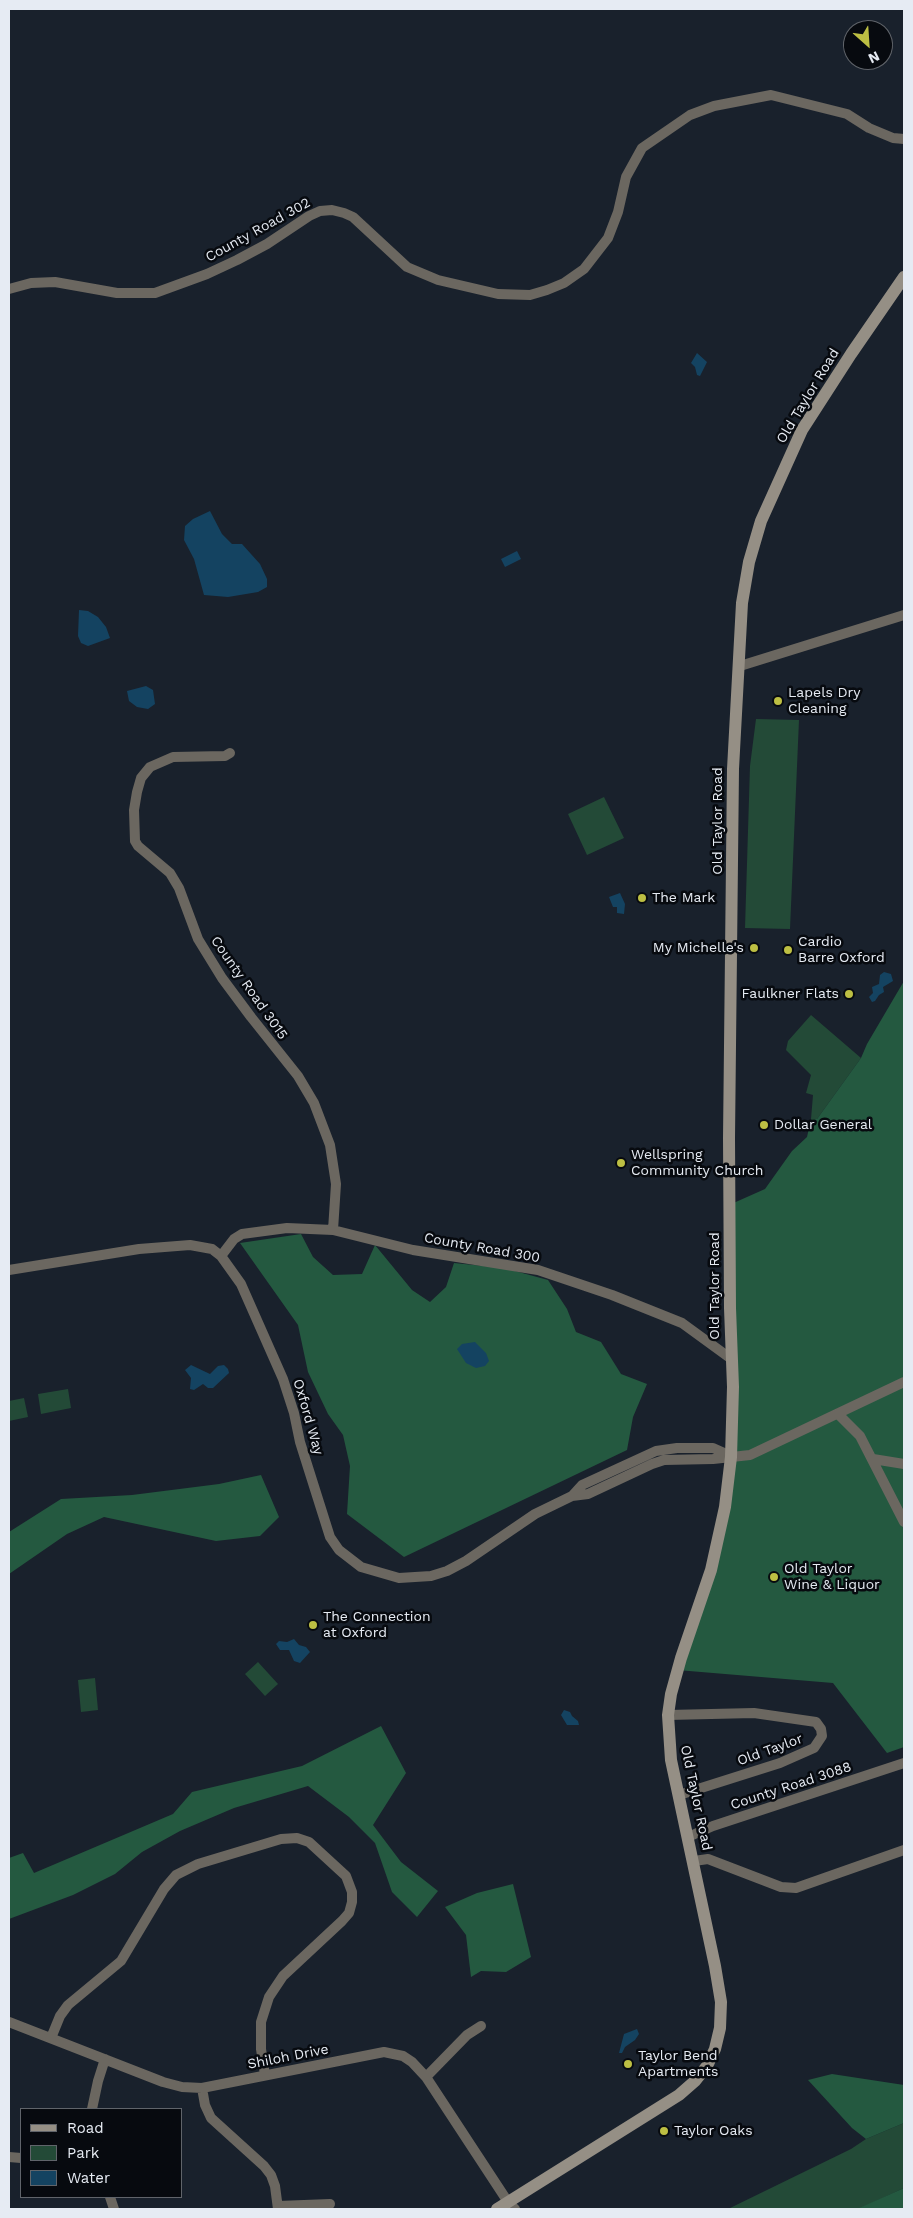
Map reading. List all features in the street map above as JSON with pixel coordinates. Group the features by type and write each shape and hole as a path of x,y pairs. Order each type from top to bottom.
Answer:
{"street":[{"name":"County Road 302","path":"9,289 32,283 55,282 117,293 155,293 207,274 237,260 267,244 309,216 320,211 332,210 353,218 407,267 438,280 498,294 530,295 564,283 584,269 608,238 618,212 626,177 642,148 659,134 690,115 714,106 771,95 846,114 878,132 893,138 904,139"},
{"name":"Old Taylor Road","path":"497,2209 512,2206 679,2095 695,2081 707,2066 715,2049 720,2028 721,2002 694,1861 671,1760 668,1715 680,1658 711,1570 725,1507 732,1457 733,1387 730,1358 729,1138 733,769 742,603 749,562 761,521 802,430 851,354 904,278"},
{"path":"740,666 904,615"},
{"name":"County Road 3015","path":"230,753 225,756 173,757 150,767 141,778 136,792 134,810 135,841 138,846 170,873 179,888 202,946 251,1018 298,1076 314,1103 329,1138 332,1155 336,1184 333,1230"},
{"name":"County Road 300","path":"221,1256 234,1239 242,1234 287,1228 333,1230 413,1250 538,1270 612,1294 682,1323 730,1358"},
{"name":"Oxford Way","path":"9,1270 139,1250 190,1245 203,1246 221,1256 241,1284 283,1379 294,1413 300,1442 330,1537 339,1550 361,1567 399,1578 431,1576 447,1571 466,1561 536,1514 572,1496 588,1494 664,1460 750,1455 904,1382"},
{"path":"838,1414 860,1436 904,1522"},
{"path":"873,1459 904,1464"},
{"name":"Old Taylor","path":"668,1715 754,1713 816,1722 822,1729 822,1736 814,1748 780,1763 679,1794"},
{"name":"County Road 3088","path":"688,1837 713,1826 904,1763"},
{"path":"51,2038 60,2016 68,2005 120,1961 164,1888 176,1875 198,1864 281,1840 297,1838 309,1842 346,1876 352,1892 352,1902 349,1912 342,1921 283,1976 269,1997 262,2022 261,2049 265,2075"},
{"path":"694,1861 708,1859 782,1887 796,1888 904,1850"},
{"name":"Shiloh Drive","path":"9,2022 162,2082 182,2087 202,2088 384,2052 403,2056 412,2062 426,2077 512,2206"},
{"path":"426,2077 467,2035 481,2026"},
{"path":"92,2108 105,2059"},
{"path":"202,2088 205,2105 211,2118 264,2166 271,2175 275,2186 278,2208 330,2204"}],"green space":[{"path":"756,719 799,720 790,929 745,928 750,766"},
{"path":"604,797 624,838 587,855 568,814"},
{"path":"904,981 904,1747 887,1753 833,1683 677,1670 696,1615 731,1457 729,1205 765,1189 792,1151 807,1137 811,1119 817,1119 861,1058 867,1044"},
{"path":"811,1015 861,1058 817,1119 811,1119 813,1095 806,1093 811,1075 786,1050 788,1041"},
{"path":"301,1234 313,1257 333,1275 362,1274 375,1245 412,1290 430,1302 446,1287 454,1263 504,1268 548,1280 567,1309 576,1332 601,1342 621,1374 647,1384 633,1417 627,1450 404,1557 347,1514 350,1466 343,1435 328,1414 308,1372 298,1325 240,1243"},
{"path":"68,1389 71,1408 41,1414 38,1394"},
{"path":"24,1398 28,1417 9,1421 9,1401"},
{"path":"261,1475 279,1517 260,1536 216,1541 104,1517 67,1534 9,1574 9,1532 61,1499 132,1495 219,1484"},
{"path":"258,1662 278,1684 265,1696 245,1674"},
{"path":"95,1678 98,1710 81,1712 78,1680"},
{"path":"381,1726 406,1773 373,1825 401,1862 438,1891 417,1917 392,1892 375,1843 349,1817 308,1786 234,1808 180,1831 142,1852 115,1874 73,1895 9,1919 9,1858 23,1853 34,1873 173,1814 192,1792 302,1766"},
{"path":"513,1884 531,1957 506,1972 481,1971 471,1977 466,1935 445,1907 477,1893"},
{"path":"832,2074 904,2085 904,2123 866,2139 852,2128 808,2080"},
{"path":"904,2123 904,2188 859,2209 728,2209 851,2149 866,2139"},
{"path":"904,2188 904,2209 857,2209"}],"water":[{"path":"697,353 707,362 700,376 697,375 695,367 691,363"},
{"path":"210,511 222,534 232,544 242,544 260,564 267,579 267,587 258,592 228,597 204,595 194,559 184,540 185,526 193,519"},
{"path":"517,551 521,559 505,567 501,559"},
{"path":"79,610 88,611 98,617 106,627 110,638 88,646 81,643 78,636"},
{"path":"146,686 153,690 155,704 148,709 137,707 129,701 127,691"},
{"path":"620,893 625,904 624,914 617,913 617,907 613,907 609,897"},
{"path":"884,972 891,974 893,981 883,987 884,992 872,1002 869,997 873,993 872,987 879,984 880,975"},
{"path":"475,1342 486,1353 489,1361 485,1366 476,1368 466,1363 457,1349 462,1344"},
{"path":"191,1365 210,1374 218,1366 224,1365 229,1373 213,1388 208,1388 203,1384 194,1390 190,1389 191,1378 185,1370"},
{"path":"294,1639 299,1645 306,1647 310,1652 300,1663 294,1661 289,1650 280,1650 276,1644 279,1641 287,1642"},
{"path":"564,1710 570,1712 579,1725 567,1725 561,1715"},
{"path":"637,2029 639,2034 635,2040 625,2047 622,2053 619,2053 624,2034"}],"place":[{"name":"Lapels Dry Cleaning","path":"778,701"},
{"name":"The Mark","path":"642,898"},
{"name":"My Michelle's","path":"754,948"},
{"name":"Cardio Barre Oxford","path":"788,950"},
{"name":"Faulkner Flats","path":"849,994"},
{"name":"Dollar General","path":"764,1125"},
{"name":"Wellspring Community Church","path":"621,1163"},
{"name":"Old Taylor Wine & Liquor","path":"774,1577"},
{"name":"The Connection at Oxford","path":"313,1625"},
{"name":"Taylor Bend Apartments","path":"628,2064"},
{"name":"Taylor Oaks","path":"664,2131"}]}
